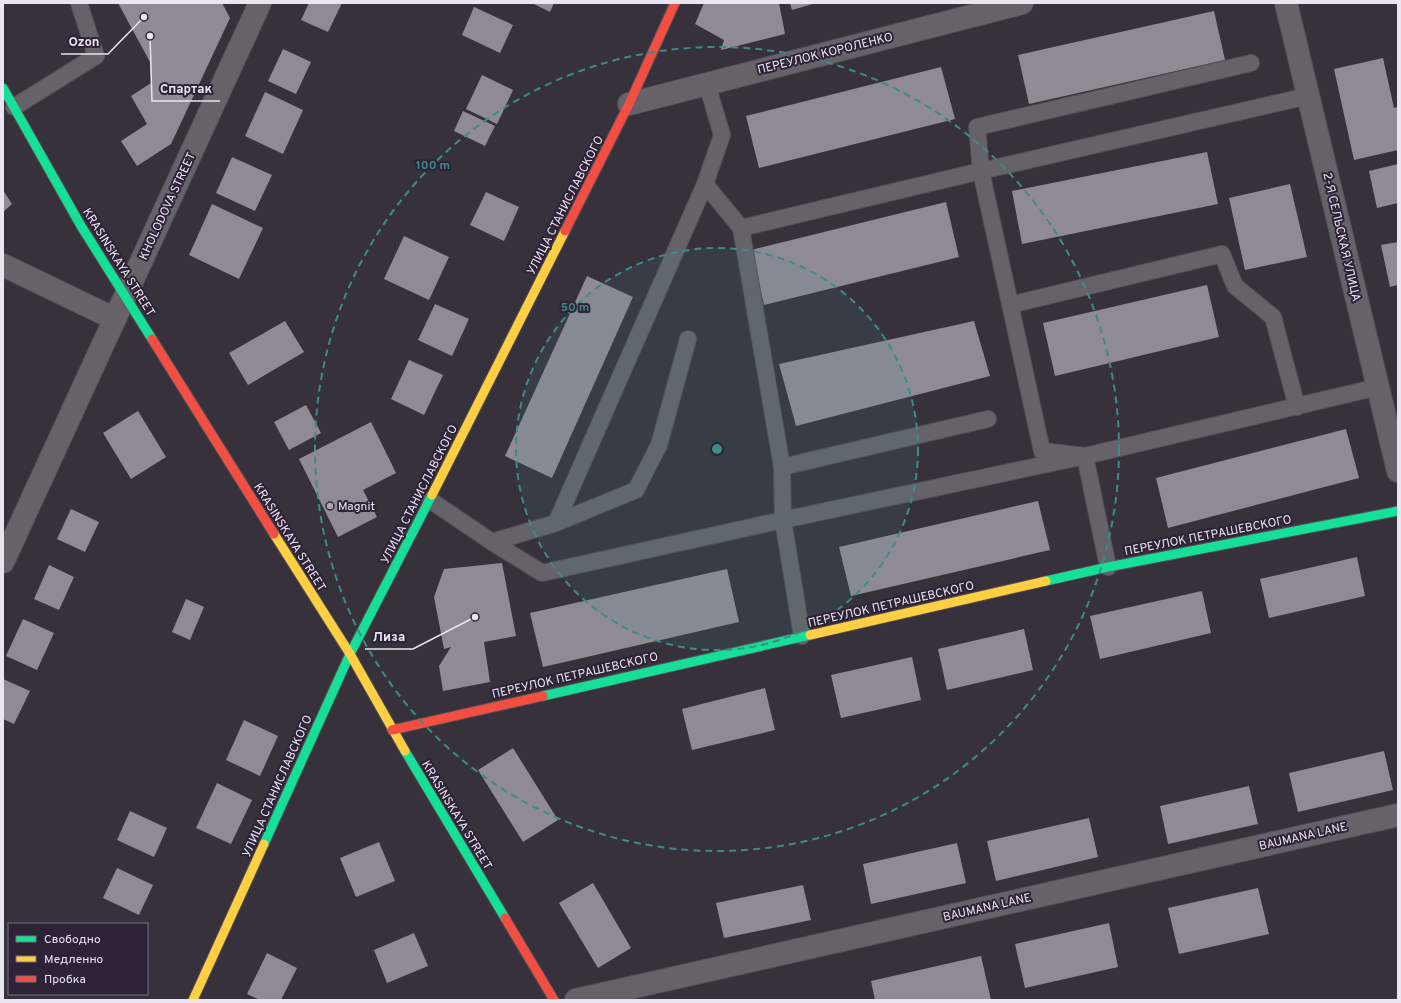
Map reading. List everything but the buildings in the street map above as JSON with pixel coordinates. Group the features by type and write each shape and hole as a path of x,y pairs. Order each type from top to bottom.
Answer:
{"street":[{"name":"KHOLODOVA STREET","path":"3,562 260,3"},
{"name":"УЛИЦА СТАНИСЛАВСКОГО","path":"193,1000 350,654 430,500 629,104 675,3"},
{"name":"ПЕРЕУЛОК КОРОЛЕНКО","path":"629,104 1022,3"},
{"name":"2-Я СЕЛЬСКАЯ УЛИЦА","path":"1286,3 1398,471"},
{"name":"KRASINSKAYA STREET","path":"3,88 81,226 350,654 392,730 554,1000"},
{"path":"3,265 116,319"},
{"name":"ПЕРЕУЛОК ПЕТРАШЕВСКОГО","path":"392,730 1108,567 1398,511"},
{"name":"BAUMANA LANE","path":"576,1000 1398,815"}],"lane":[{"path":"14,107 96,56 79,3"},
{"path":"1085,456 1042,451 981,171 977,127 1251,63"},
{"path":"556,523 705,184 722,135 707,84"},
{"path":"741,228 1308,96"},
{"path":"705,184 741,228 782,467 783,520 802,636"},
{"path":"1010,305 1222,254 1235,286 1272,317 1297,407"},
{"path":"492,542 556,523 636,490 659,444 688,339"},
{"path":"430,500 492,542 542,573 1085,456 1378,387"},
{"path":"782,467 988,419"},
{"path":"1085,456 1108,567"}],"traffic: fast":[{"path":"3,88 81,226 152,339"},
{"path":"264,844 350,654 432,495"},
{"path":"1046,581 1108,567 1398,511"},
{"path":"543,696 810,635"},
{"path":"405,751 505,918"}],"traffic: slow":[{"path":"432,495 565,231"},
{"path":"274,534 350,654 405,751"},
{"path":"810,635 1046,581"},
{"path":"193,1000 264,844"}],"traffic: jam":[{"path":"565,231 629,104 675,3"},
{"path":"152,339 274,534"},
{"path":"392,730 543,696"},
{"path":"505,918 554,1000"}],"place":[{"name":"Ozon","path":"144,17"},
{"name":"Спартак","path":"150,36"},
{"name":"Magnit","path":"330,506"},
{"name":"Лиза","path":"475,617"}]}
